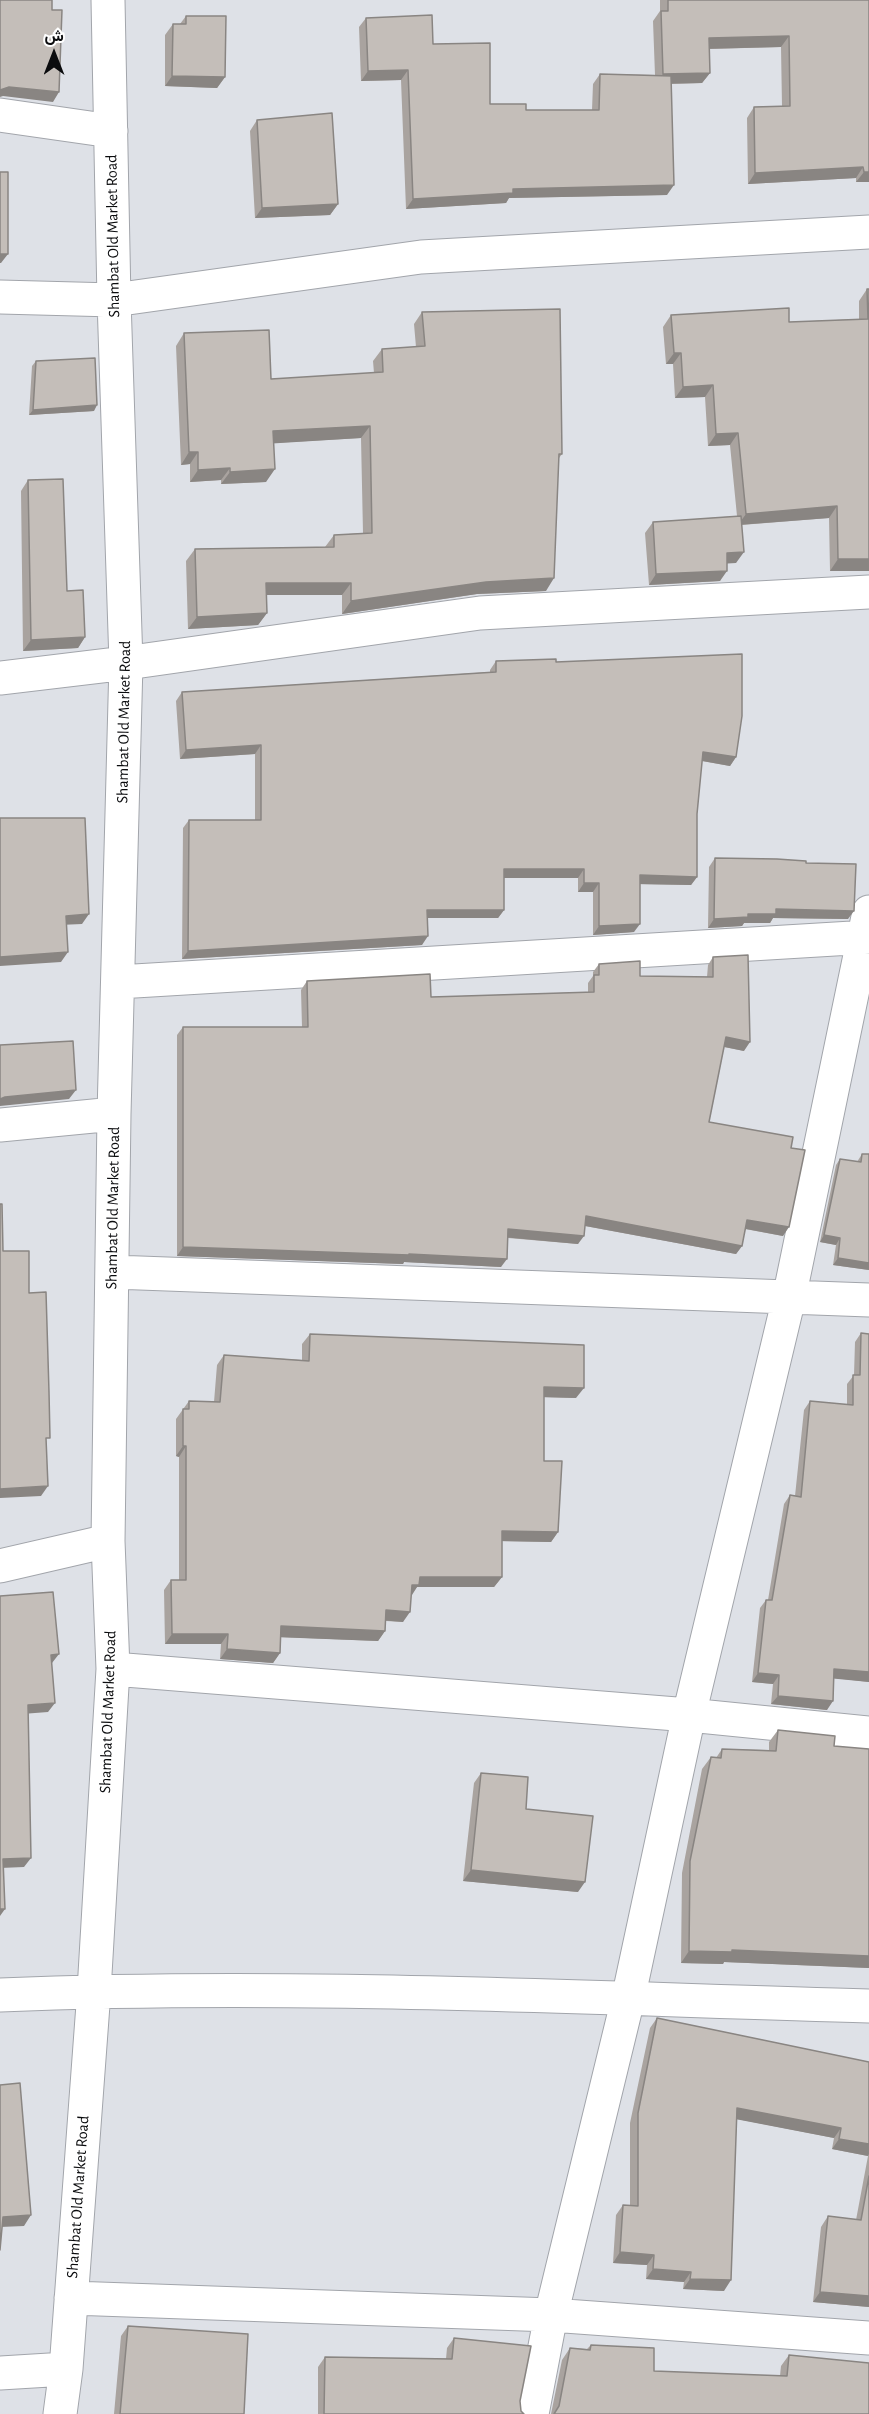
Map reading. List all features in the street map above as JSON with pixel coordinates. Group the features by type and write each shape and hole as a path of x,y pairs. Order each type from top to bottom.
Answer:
{"street":[{"name":"Shambat Old Market Road","path":"60,2414 66,2369 93,1991 113,1669 108,1541 114,1114 126,663 114,300 108,0"},
{"path":"0,115 111,131"},
{"path":"0,297 114,300 421,256 869,232"},
{"path":"0,678 126,663 480,613 869,592"},
{"path":"118,982 867,929 789,1299 689,1715 627,1999 551,2314 532,2414"},
{"path":"0,1125 114,1114"},
{"path":"113,1272 789,1299 869,1300"},
{"path":"0,1566 108,1541"},
{"path":"113,1669 689,1715 869,1733"},
{"path":"0,1995 246,1989 869,2006"},
{"path":"71,2298 551,2314 869,2338"},
{"path":"0,2373 66,2369"}],"building":[{"path":"0,0 52,0 52,10 62,10 59,92 9,87 0,90"},
{"path":"668,0 869,0 869,172 864,172 863,167 755,173 754,107 790,106 789,36 709,38 710,73 663,74 661,11 668,11"},
{"path":"432,15 433,44 490,43 490,104 526,104 526,110 599,110 600,74 671,76 674,185 513,189 513,193 413,199 408,70 368,71 366,18"},
{"path":"186,16 226,16 225,77 172,76 173,24 186,24"},
{"path":"332,113 338,204 262,208 257,120"},
{"path":"0,172 8,172 8,254 0,254"},
{"path":"867,289 869,289 869,559 838,559 837,506 746,514 738,433 716,434 713,385 683,387 681,353 674,353 671,315 789,308 789,322 868,319"},
{"path":"560,309 562,454 559,454 554,578 486,582 351,601 351,583 266,583 267,613 197,617 195,549 334,547 334,535 372,533 370,426 273,431 275,469 230,472 230,468 198,470 198,452 189,452 184,333 269,330 271,379 383,372 382,349 425,346 422,312"},
{"path":"95,358 97,405 33,410 36,361"},
{"path":"63,479 67,591 83,590 85,637 31,640 28,480"},
{"path":"741,516 744,552 727,553 727,571 656,574 653,522"},
{"path":"742,654 742,716 736,757 703,752 697,814 697,877 640,875 640,924 599,926 599,883 584,883 584,869 504,869 504,910 427,910 428,936 188,951 189,820 261,820 261,745 186,750 182,692 496,672 496,661 556,659 556,662"},
{"path":"0,818 85,818 89,914 66,916 68,952 0,957"},
{"path":"715,858 856,864 854,911 776,909 776,914 748,914 748,917 714,919"},
{"path":"748,955 750,1042 726,1037 709,1122 793,1137 791,1148 805,1150 789,1227 747,1220 742,1246 586,1216 584,1236 508,1229 507,1259 183,1247 183,1027 308,1027 307,981 430,974 431,997 594,992 594,975 599,975 599,964 640,961 640,976 713,977 713,957"},
{"path":"73,1041 76,1090 0,1099 0,1045"},
{"path":"862,1154 869,1154 869,1263 838,1258 840,1238 824,1235 840,1159 861,1162"},
{"path":"0,1204 2,1204 3,1251 29,1251 29,1293 46,1292 50,1438 46,1438 48,1486 0,1489"},
{"path":"861,1333 869,1334 869,1672 834,1669 833,1701 778,1696 779,1675 758,1673 766,1600 772,1600 790,1495 801,1497 810,1401 853,1405 853,1375 860,1375"},
{"path":"310,1334 584,1345 584,1388 544,1387 544,1461 562,1461 558,1532 502,1531 502,1577 420,1577 419,1585 412,1585 410,1612 386,1610 385,1631 281,1626 280,1653 227,1649 228,1634 172,1634 171,1580 186,1580 186,1446 183,1446 183,1409 189,1409 189,1401 220,1402 224,1355 309,1361"},
{"path":"53,1592 59,1654 51,1655 55,1703 28,1705 31,1858 3,1859 5,1909 0,1909 0,1596"},
{"path":"778,1730 835,1736 834,1746 869,1749 869,1956 732,1950 732,1952 689,1951 690,1861 711,1757 721,1758 722,1749 776,1751"},
{"path":"481,1773 528,1777 526,1809 593,1816 585,1882 471,1870"},
{"path":"657,2018 869,2062 869,2144 839,2139 841,2128 737,2108 731,2280 690,2279 691,2272 653,2269 654,2255 620,2252 623,2205 638,2206 638,2113"},
{"path":"20,2083 31,2215 3,2217 0,2250 0,2085"},
{"path":"869,2176 869,2296 820,2292 828,2216 861,2220"},
{"path":"128,2326 248,2334 244,2414 120,2414"},
{"path":"454,2338 531,2346 520,2401 521,2411 524,2414 324,2414 325,2357 452,2359"},
{"path":"591,2345 654,2348 654,2371 787,2376 789,2355 869,2363 869,2414 554,2414 559,2406 570,2348 590,2350"}]}
